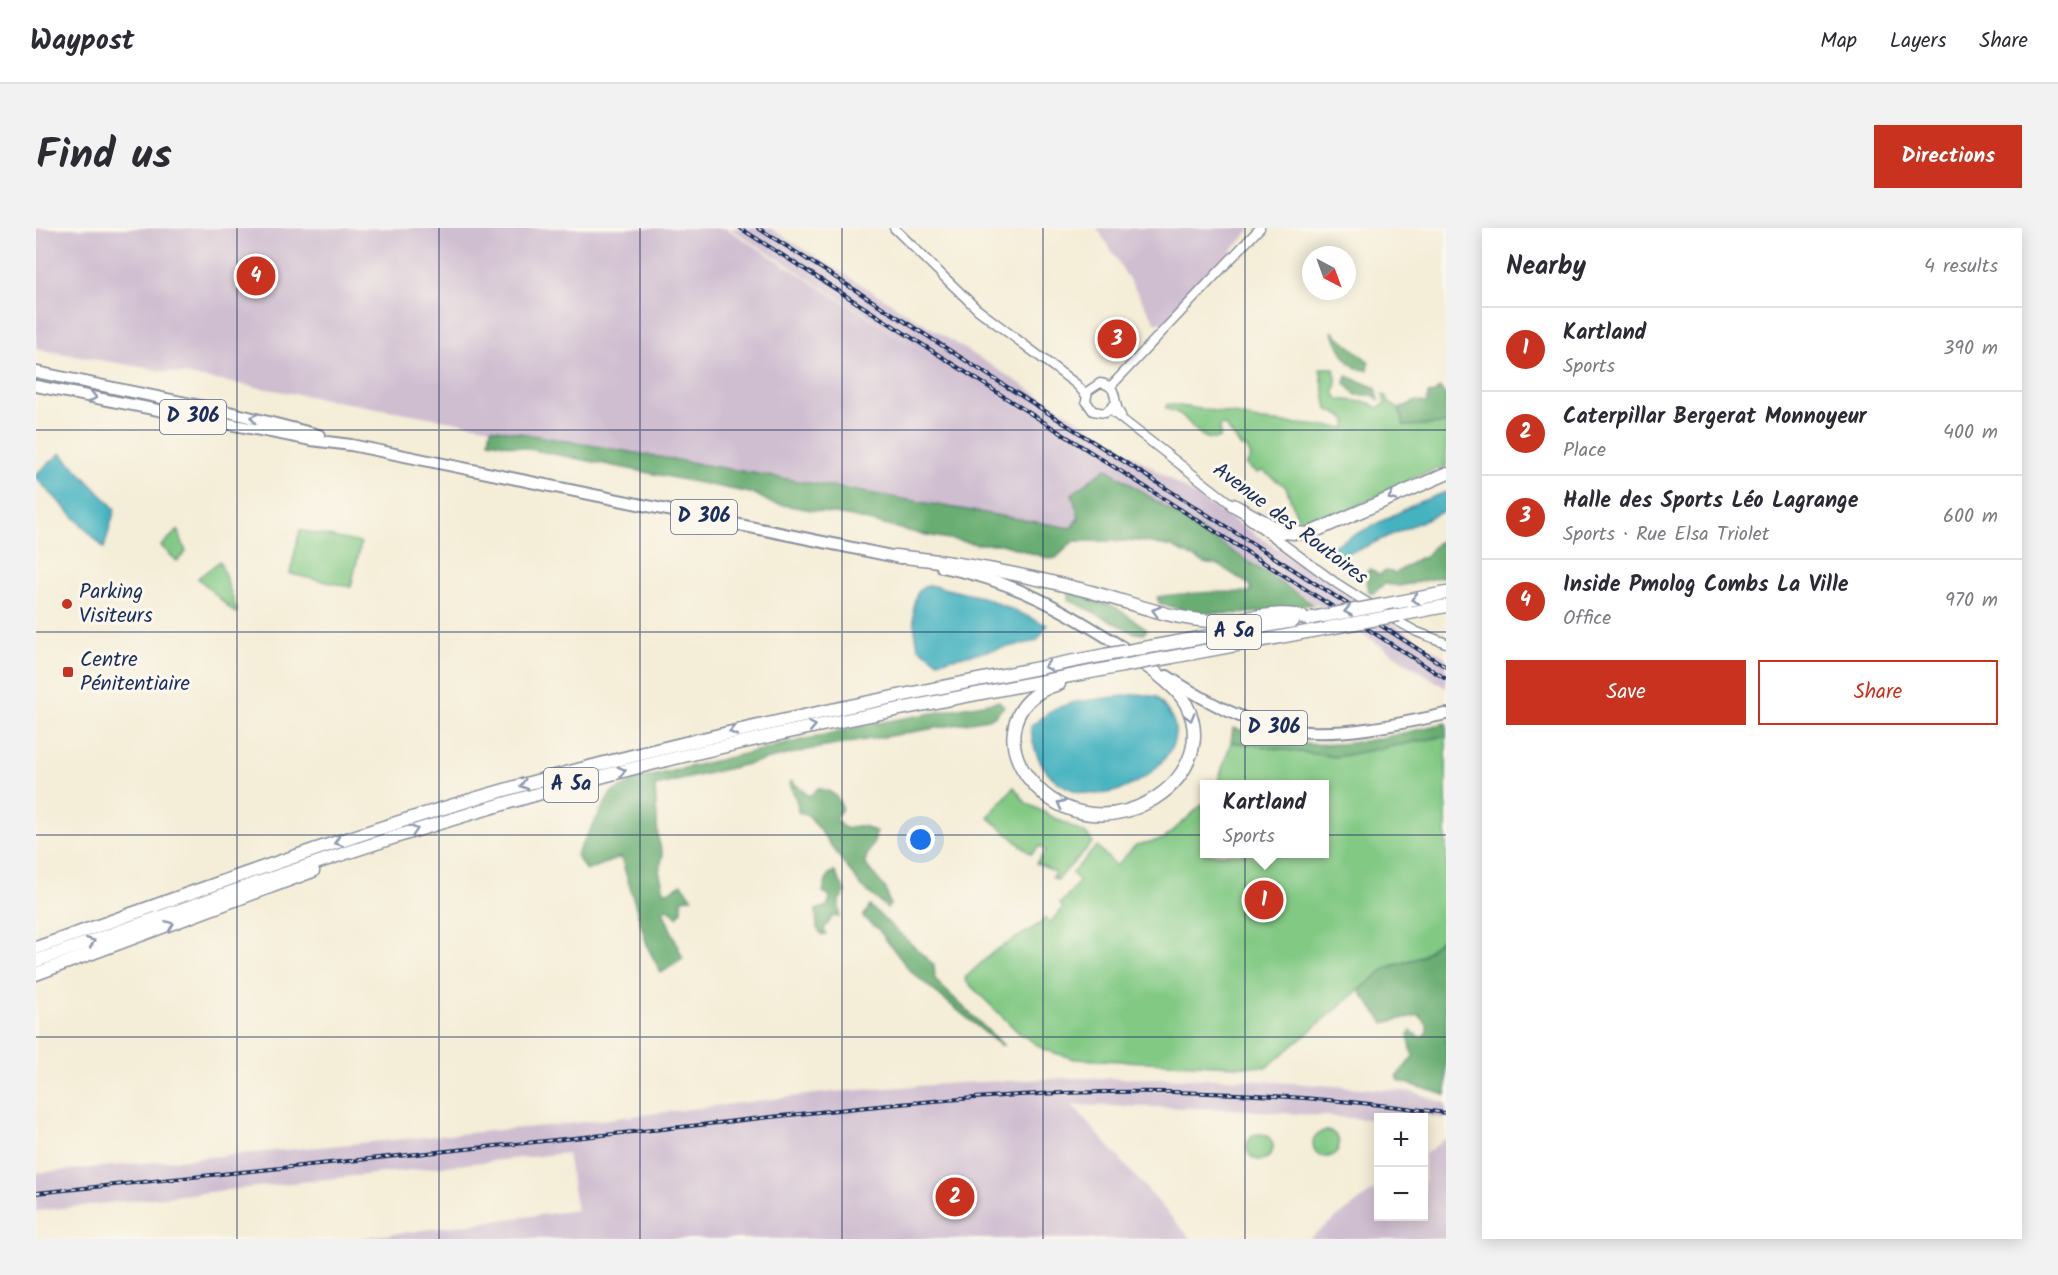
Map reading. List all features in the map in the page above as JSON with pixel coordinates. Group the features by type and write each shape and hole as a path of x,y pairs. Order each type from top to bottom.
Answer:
{"highway":[{"path":"1233,505 1283,532 1308,534 1446,474"},
{"path":"895,556 938,561 1049,582 1184,618 1226,621 1295,613 1309,618"},
{"name":"A 5a","path":"36,948 369,831 554,776 791,717 1105,655 1446,593"},
{"name":"A 5a","path":"36,962 387,839 563,786 742,741 872,713 1446,606"},
{"path":"1080,674 1072,681 1038,693 1020,710 1013,735 1020,764 1038,790 1067,808 1090,814 1107,815 1142,806 1164,792 1180,773 1192,746 1193,724 1186,705 1177,692 1121,646"},
{"path":"36,974 357,855 387,839"}],"main road":[{"name":"D 306","path":"36,372 225,411 351,445 976,574 1026,592 1071,613 1208,703 1238,717 1269,727 1301,733 1337,733 1446,714"},
{"name":"D 306","path":"36,386 311,440 351,445"}],"street":[{"path":"894,228 977,309 1088,391"},
{"path":"1088,391 1100,383 1110,386 1260,228"},
{"name":"Avenue des Routoires","path":"1110,386 1116,394 1113,407 1123,418 1233,505 1336,583 1399,623 1446,643"},
{"path":"1088,391 1089,407 1093,411 1099,413 1113,407"}],"shaded area":[{"path":"36,228 726,228 955,372 730,228 770,228 1063,410 1446,658 1446,688 1106,468 1075,510 1079,517 1071,528 36,349"},
{"path":"1097,228 1252,228 1168,321 1156,323"},
{"path":"1072,1078 1234,1079 1415,1092 1446,1104 1446,1119 1428,1116 1428,1113 1374,1113 1374,1120 1231,1109 1072,1105 1191,1239 355,1239 577,1210 567,1153 36,1211 36,1173 566,1124 832,1092"},
{"path":"1446,1138 1446,1239 1308,1239 1374,1190 1374,1221 1428,1221 1428,1152"}],"green space":[{"path":"1332,331 1369,362 1368,370 1361,370 1349,362"},
{"path":"1320,368 1334,368 1337,383 1334,392 1338,399 1370,403 1377,408 1385,404 1383,395 1387,396 1389,403 1399,409 1404,426 1446,424 1446,467 1409,480 1338,515 1301,527 1286,487 1263,471 1256,473 1246,465 1251,457 1247,448 1241,447 1225,425 1220,426 1220,438 1207,438 1197,432 1180,414 1166,408 1167,404 1235,414 1261,421 1346,428 1347,419 1327,409"},
{"path":"1347,376 1376,388 1379,400 1373,395 1356,395 1345,383"},
{"path":"1439,388 1446,395 1446,424 1404,426 1399,409 1416,401 1427,403 1428,394 1435,393"},
{"path":"491,428 1071,528 1079,517 1072,494 1106,468 1313,604 1235,614 1197,612 1178,608 1159,603 1157,597 1192,593 1251,592 1250,585 1219,565 1207,564 1172,547 1141,541 1074,541 1056,558 1050,559 1002,544 977,544 921,534 852,517 771,503 755,494 489,441"},
{"path":"178,530 186,552 177,561 161,546"},
{"path":"300,530 361,543 351,587 290,574"},
{"path":"1446,538 1446,576 1400,586 1384,584 1373,594 1369,593 1366,574 1369,569 1379,575 1386,571 1396,573 1419,558 1424,558 1437,543"},
{"path":"220,561 237,611 235,613 198,578"},
{"path":"1069,592 1115,607 1147,629 1144,634 1135,633 1069,600"},
{"path":"999,701 1004,706 996,715 988,719 808,750 655,786 658,839 663,855 659,871 664,890 668,892 682,884 692,898 682,899 682,911 677,917 669,909 663,911 683,959 661,973 648,948 621,857 586,871 576,855 611,793 635,780 861,726"},
{"path":"1446,723 1446,736 1336,757 1231,742 1233,728 1292,742 1319,745 1374,739"},
{"path":"1446,736 1446,935 1421,957 1386,968 1267,1067 1075,1059 1045,1050 1018,1032 966,981 965,978 993,952 1040,924 1045,918 1051,922 1063,907 1060,904 1080,881 1072,873 1097,846 1116,866 1136,845 1164,839 1200,807 1200,858 1329,858 1329,780 1218,780 1231,742 1336,757"},
{"path":"790,781 810,796 818,788 834,794 842,808 836,818 841,826 848,829 862,826 876,832 865,864 886,889 890,905 887,908 861,886 810,817 798,812"},
{"path":"1014,787 1026,803 1086,834 1093,842 1057,880 1052,877 1055,872 1036,863 1046,851 1040,846 1031,854 988,817"},
{"path":"834,871 846,892 839,900 839,917 833,916 824,929 826,934 822,935 817,928 816,910 827,906 830,901 829,896 823,892 828,875"},
{"path":"870,906 934,965 935,980 1003,1045 1000,1045 910,971 878,929 863,917"},
{"path":"1446,935 1446,1095 1399,1081 1397,1076 1413,1057 1408,1036 1411,1031 1421,1038 1427,1032 1427,1024 1419,1015 1384,1023 1360,990 1386,968 1421,957"},
{"path":"1326,1131 1335,1135 1339,1144 1335,1153 1326,1157 1317,1153 1313,1144 1317,1135"},
{"path":"1260,1134 1269,1138 1273,1147 1269,1156 1260,1160 1251,1156 1247,1147 1251,1138"}],"water":[{"path":"61,453 115,509 104,548 36,478 36,474"},
{"path":"1446,492 1446,510 1358,550 1337,556 1332,552 1333,546 1419,502"},
{"path":"929,585 986,598 1047,625 1037,641 938,661 918,647 914,621 914,603 917,595"},
{"path":"1139,694 1157,697 1174,724 1173,745 1156,768 1137,782 1116,791 1096,794 1077,791 1059,783 1045,769 1036,750 1031,726 1054,709 1075,702"}],"railway":[{"path":"740,228 1446,679"},
{"path":"758,228 1446,667"},
{"path":"36,1193 836,1110 1020,1095 1127,1092 1233,1094 1340,1101 1446,1113"}],"place":[{"name":"Inside Pmolog Combs La Ville","path":"256,276"},
{"name":"Halle des Sports Léo Lagrange","path":"1117,339"},
{"name":"Parking Visiteurs","path":"67,604"},
{"name":"Centre Pénitentiaire","path":"68,672"},
{"name":"Kartland","path":"1264,900"},
{"name":"Caterpillar Bergerat Monnoyeur","path":"955,1197"}]}
